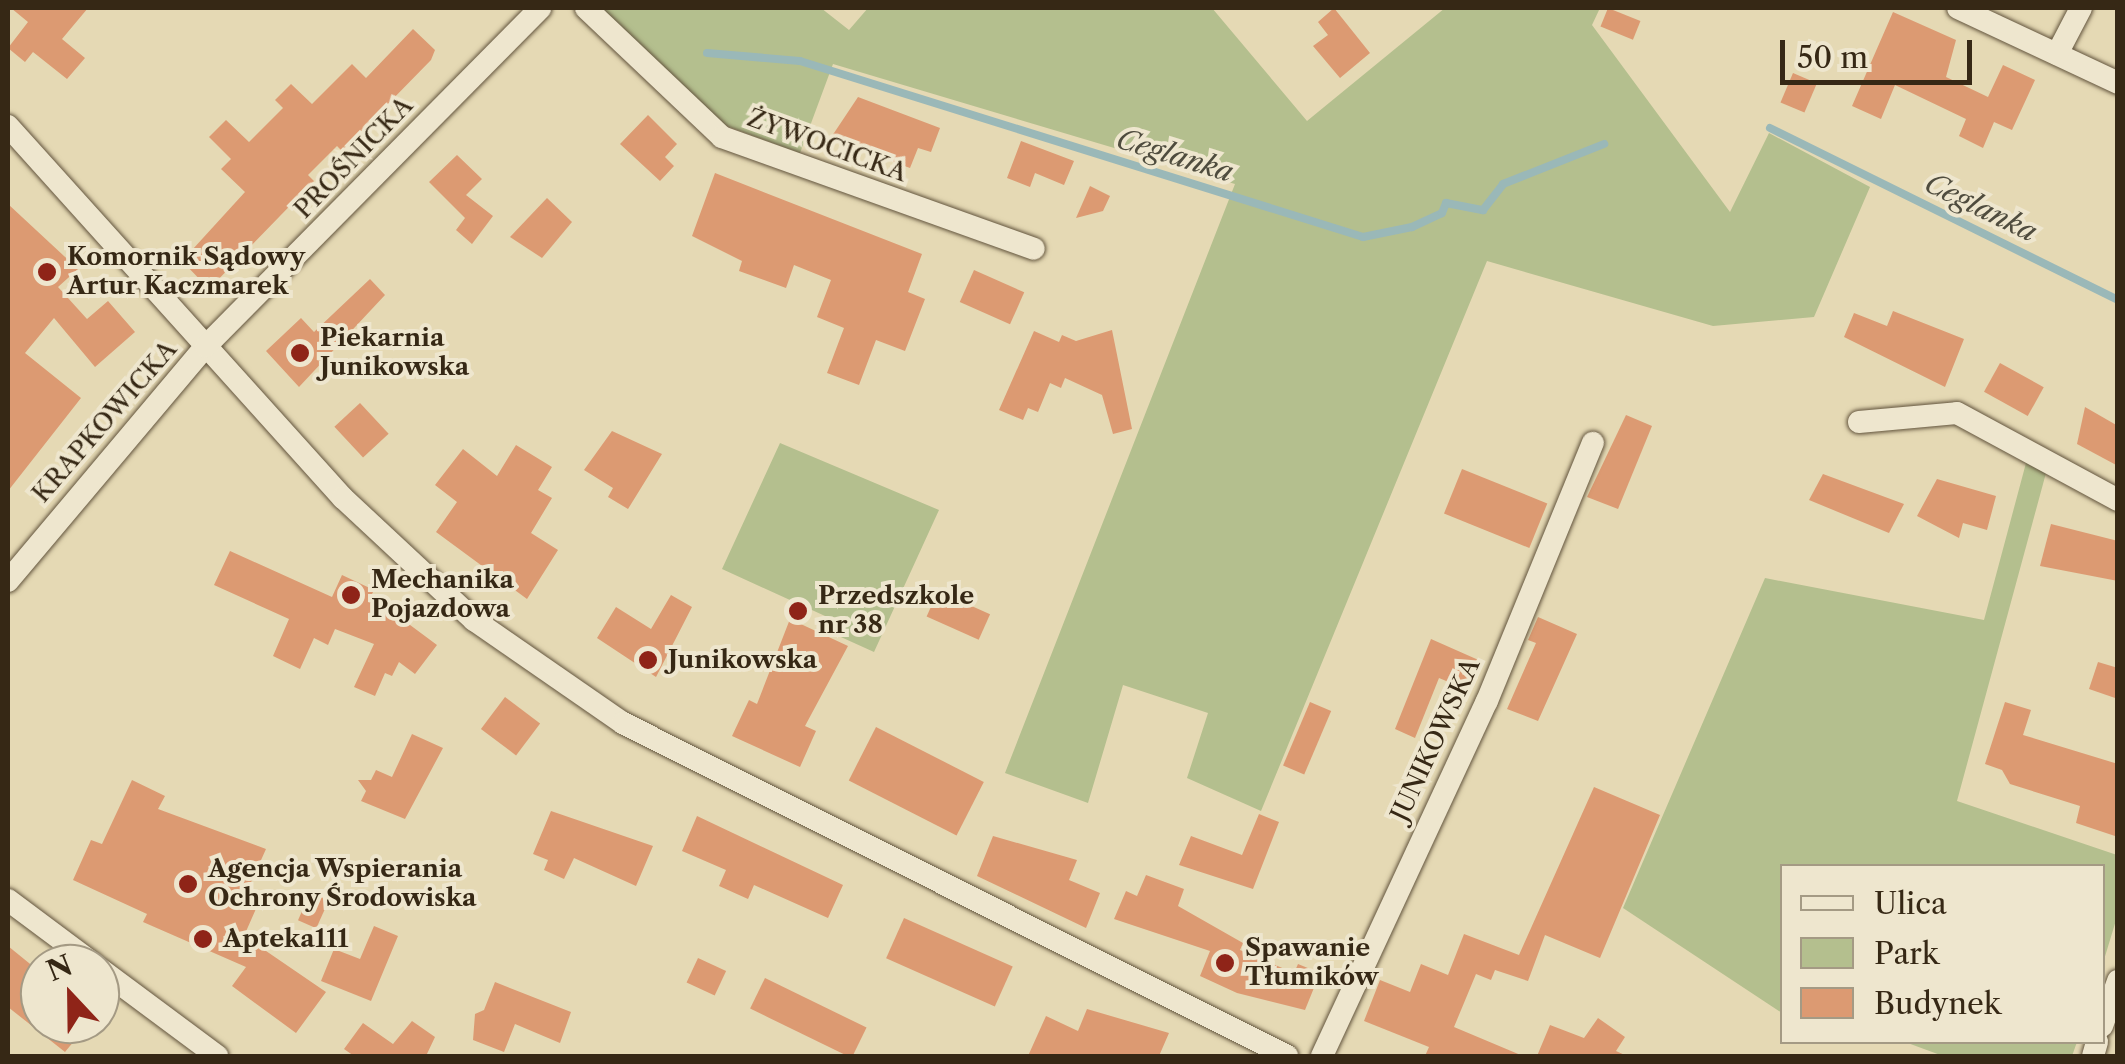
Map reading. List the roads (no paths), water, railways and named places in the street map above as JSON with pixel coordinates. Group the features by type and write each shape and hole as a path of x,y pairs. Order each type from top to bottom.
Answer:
{"street":[{"name":"PROŚNICKA","path":"206,346 540,8"},
{"name":"ŻYWOCICKA","path":"586,8 722,137 1034,249"},
{"path":"1958,8 2118,83"},
{"path":"2057,54 2081,8"},
{"path":"8,126 206,346 428,582 600,709 1019,928 1287,1056"},
{"name":"KRAPKOWICKA","path":"8,581 206,346"},
{"path":"1859,422 1957,413 2118,500"},
{"name":"JUNIKOWSKA","path":"1322,1056 1487,701 1593,443"},
{"path":"8,900 67,944"},
{"path":"2105,1019 2118,982"},
{"path":"120,984 217,1056"}],"waterway":[{"name":"Ceglanka","path":"707,53 800,61 1363,237 1412,227 1442,213 1446,203 1483,210 1503,184 1604,144"},
{"name":"Ceglanka","path":"1770,128 2118,300"}],"place":[{"name":"Komornik Sądowy Artur Kaczmarek","path":"47,272"},
{"name":"Piekarnia Junikowska","path":"300,353"},
{"name":"Mechanika Pojazdowa","path":"351,595"},
{"name":"Przedszkole nr 38","path":"798,611"},
{"name":"Junikowska","path":"648,660"},
{"name":"Agencja Wspierania Ochrony Środowiska","path":"188,884"},
{"name":"Apteka111","path":"203,939"},
{"name":"Spawanie Tłumików","path":"1225,963"}]}
